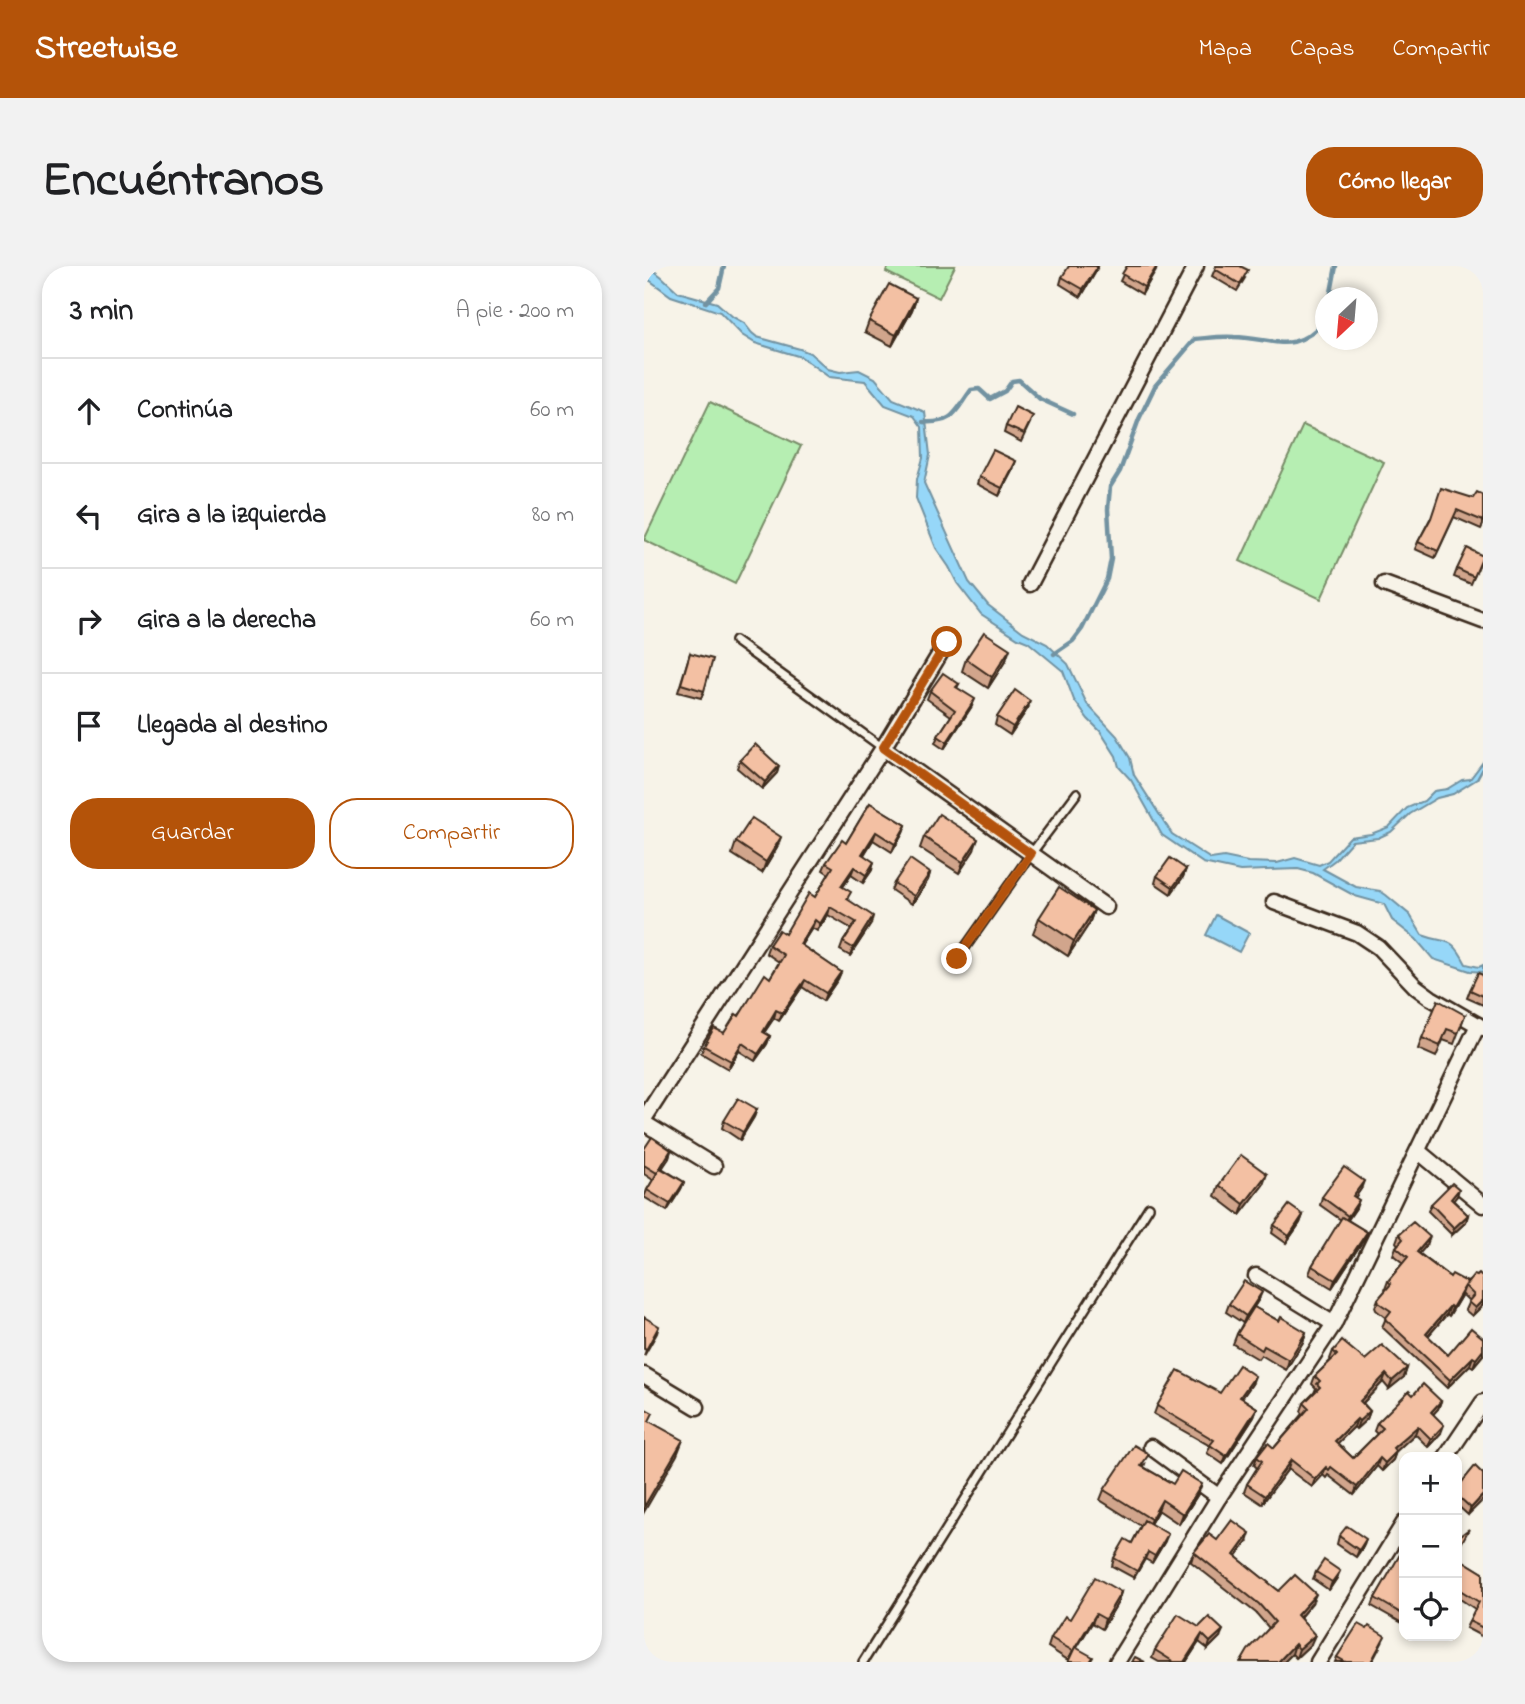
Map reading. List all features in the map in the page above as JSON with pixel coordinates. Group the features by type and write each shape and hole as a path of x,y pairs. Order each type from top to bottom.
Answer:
{"street":[{"path":"1030,584 1196,266"},
{"path":"1384,584 1483,621"},
{"path":"714,1166 644,1121 883,748 947,642"},
{"path":"883,748 1106,907"},
{"path":"1117,1662 1219,1497 1334,1324 1481,1027 1416,987 1378,947 1357,933 1274,902"},
{"path":"1418,1152 1483,1205"},
{"path":"1256,1276 1334,1324"},
{"path":"644,1375 697,1407"},
{"path":"1449,1452 1483,1402"},
{"path":"1151,1447 1219,1497"},
{"path":"1318,1662 1399,1531"}],"lane":[{"path":"735,641 883,748"},
{"path":"957,959 1077,793"},
{"path":"863,1662 1149,1207"}],"green space":[{"path":"889,266 955,266 939,298 886,272"},
{"path":"710,402 801,446 735,584 644,540"},
{"path":"1303,425 1384,462 1321,599 1240,561"}],"water":[{"path":"644,266 648,266 678,292 717,303 744,323 757,337 810,353 828,369 840,372 859,370 875,378 893,399 925,412 930,455 924,483 969,582 988,605 1023,632 1047,644 1068,664 1087,704 1117,736 1130,758 1134,775 1172,834 1211,859 1224,857 1248,862 1277,863 1295,858 1319,865 1328,861 1350,837 1371,834 1389,827 1407,808 1424,801 1434,791 1447,789 1462,780 1470,779 1483,762 1477,779 1453,794 1437,798 1410,814 1391,832 1378,838 1352,841 1323,869 1356,887 1380,891 1410,915 1422,935 1453,945 1466,964 1479,967 1483,965 1483,972 1470,971 1433,959 1416,939 1392,920 1384,904 1355,896 1313,873 1298,869 1240,871 1203,863 1162,835 1131,780 1119,767 1116,756 1100,731 1074,700 1063,671 1028,642 981,614 957,583 936,548 916,498 917,479 923,458 922,427 914,416 885,405 865,381 829,377 801,357 755,343 742,335 720,312 671,296 645,277"},
{"path":"1216,915 1249,933 1239,952 1206,935"}],"building":[{"path":"1069,266 1098,266 1083,289 1062,277"},
{"path":"1127,266 1157,266 1144,287 1122,274"},
{"path":"1216,266 1240,266 1248,270 1240,284 1215,269"},
{"path":"889,284 916,298 896,335 869,321"},
{"path":"1015,407 1033,416 1024,434 1006,426"},
{"path":"993,450 1016,461 1002,488 979,477"},
{"path":"1441,488 1473,498 1477,492 1483,495 1483,521 1457,510 1438,551 1418,542 1431,518"},
{"path":"1467,548 1483,556 1474,577 1457,569"},
{"path":"984,632 1010,649 992,677 966,659"},
{"path":"690,653 713,659 704,691 681,684"},
{"path":"943,673 959,684 956,687 975,699 947,742 938,736 955,710 930,691"},
{"path":"1015,690 1030,701 1013,727 997,717"},
{"path":"755,744 779,766 765,782 740,760"},
{"path":"870,803 906,825 895,844 876,832 862,854 874,862 866,875 854,867 841,886 851,892 847,899 873,916 853,948 843,942 856,922 830,907 820,924 815,920 800,944 841,972 826,993 805,980 782,1013 776,1010 763,1032 770,1036 758,1054 742,1043 731,1061 704,1046 714,1028 724,1033 736,1014 739,1016 765,974 770,978 784,955 769,945 779,930 785,934 809,893 815,897 833,867 826,863 842,840 846,843"},
{"path":"939,814 978,839 963,862 924,837"},
{"path":"752,818 781,837 766,862 736,842"},
{"path":"1170,858 1186,869 1173,887 1157,876"},
{"path":"910,859 930,873 914,896 894,883"},
{"path":"1059,887 1094,910 1074,941 1039,918"},
{"path":"1478,973 1483,975 1483,996 1470,990"},
{"path":"1438,1000 1465,1015 1458,1033 1447,1029 1440,1046 1422,1038"},
{"path":"738,1098 757,1109 743,1132 724,1121"},
{"path":"652,1137 671,1150 657,1173 644,1165 644,1149"},
{"path":"1241,1155 1267,1174 1244,1204 1219,1185"},
{"path":"1344,1167 1364,1181 1353,1196 1359,1200 1348,1216 1322,1197"},
{"path":"660,1168 684,1182 670,1204 647,1190"},
{"path":"1452,1183 1459,1189 1451,1199 1468,1215 1454,1228 1431,1204"},
{"path":"1289,1205 1303,1215 1289,1236 1274,1225"},
{"path":"1342,1217 1367,1232 1335,1280 1312,1266"},
{"path":"1413,1222 1430,1237 1417,1252 1450,1277 1452,1274 1467,1282 1466,1285 1474,1275 1479,1274 1483,1278 1483,1300 1475,1308 1468,1302 1474,1295 1465,1286 1452,1308 1450,1306 1426,1334 1448,1355 1471,1328 1483,1338 1483,1350 1476,1359 1473,1357 1450,1380 1385,1319 1391,1311 1379,1303 1378,1299 1391,1284 1388,1281 1408,1257 1396,1247 1403,1239 1399,1234"},
{"path":"1244,1281 1262,1292 1246,1316 1229,1304"},
{"path":"1254,1307 1279,1321 1281,1317 1306,1332 1289,1360 1264,1346 1262,1350 1237,1334"},
{"path":"644,1317 659,1326 646,1350 644,1349"},
{"path":"1342,1341 1365,1360 1382,1345 1407,1368 1392,1381 1386,1374 1360,1401 1370,1411 1359,1421 1357,1419 1335,1441 1353,1458 1383,1428 1377,1423 1409,1391 1413,1395 1423,1384 1441,1401 1431,1412 1444,1425 1431,1439 1418,1426 1393,1448 1396,1452 1385,1463 1380,1458 1357,1487 1331,1467 1329,1470 1326,1467 1315,1479 1291,1460 1265,1496 1247,1484 1262,1461 1257,1457 1268,1443 1274,1448 1309,1408 1304,1403 1320,1387 1317,1384 1320,1381 1315,1376 1337,1355 1333,1351"},
{"path":"1239,1365 1255,1376 1240,1397 1257,1408 1226,1456 1210,1445 1214,1440 1157,1406 1178,1370 1220,1393"},
{"path":"644,1408 653,1413 649,1421 683,1440 644,1507"},
{"path":"1134,1445 1149,1454 1141,1466 1173,1484 1181,1471 1202,1484 1183,1514 1162,1500 1151,1519 1104,1490"},
{"path":"1475,1466 1483,1474 1483,1495 1471,1508 1462,1500 1462,1482"},
{"path":"1144,1520 1168,1534 1155,1556 1148,1552 1137,1571 1114,1558 1125,1539 1132,1543"},
{"path":"1232,1520 1250,1533 1234,1555 1279,1591 1295,1575 1316,1594 1297,1615 1315,1635 1299,1649 1295,1644 1278,1662 1241,1662 1248,1650 1275,1622 1259,1604 1194,1552 1209,1534 1217,1540"},
{"path":"1347,1526 1366,1539 1359,1550 1339,1536"},
{"path":"1399,1556 1399,1612 1375,1598"},
{"path":"1324,1560 1340,1571 1332,1582 1316,1572"},
{"path":"1462,1560 1483,1573 1483,1628 1469,1621 1479,1602 1462,1591"},
{"path":"1095,1577 1121,1592 1105,1619 1096,1614 1073,1651 1051,1638 1065,1616 1070,1619"},
{"path":"1178,1614 1199,1627 1209,1617 1223,1630 1210,1642 1202,1634 1184,1662 1174,1662 1155,1650"},
{"path":"1358,1624 1367,1629 1369,1626 1385,1636 1371,1662 1346,1662 1337,1657"},
{"path":"1075,1647 1093,1657 1090,1662 1068,1662"},
{"path":"1135,1657 1145,1662 1132,1662"}],"waterway":[{"path":"706,302 719,288 724,266"},
{"path":"1332,287 1336,266"},
{"path":"1054,654 1073,641 1082,629 1107,579 1111,559 1108,509 1110,487 1120,471 1139,419 1155,386 1195,339 1229,337 1283,343 1303,338 1315,330"},
{"path":"923,422 942,421 953,415 971,390 979,389 990,399 1005,391 1012,381 1019,380 1040,399 1073,414"}],"route":[{"path":"947,642 883,748 1031,854 957,959"}]}
